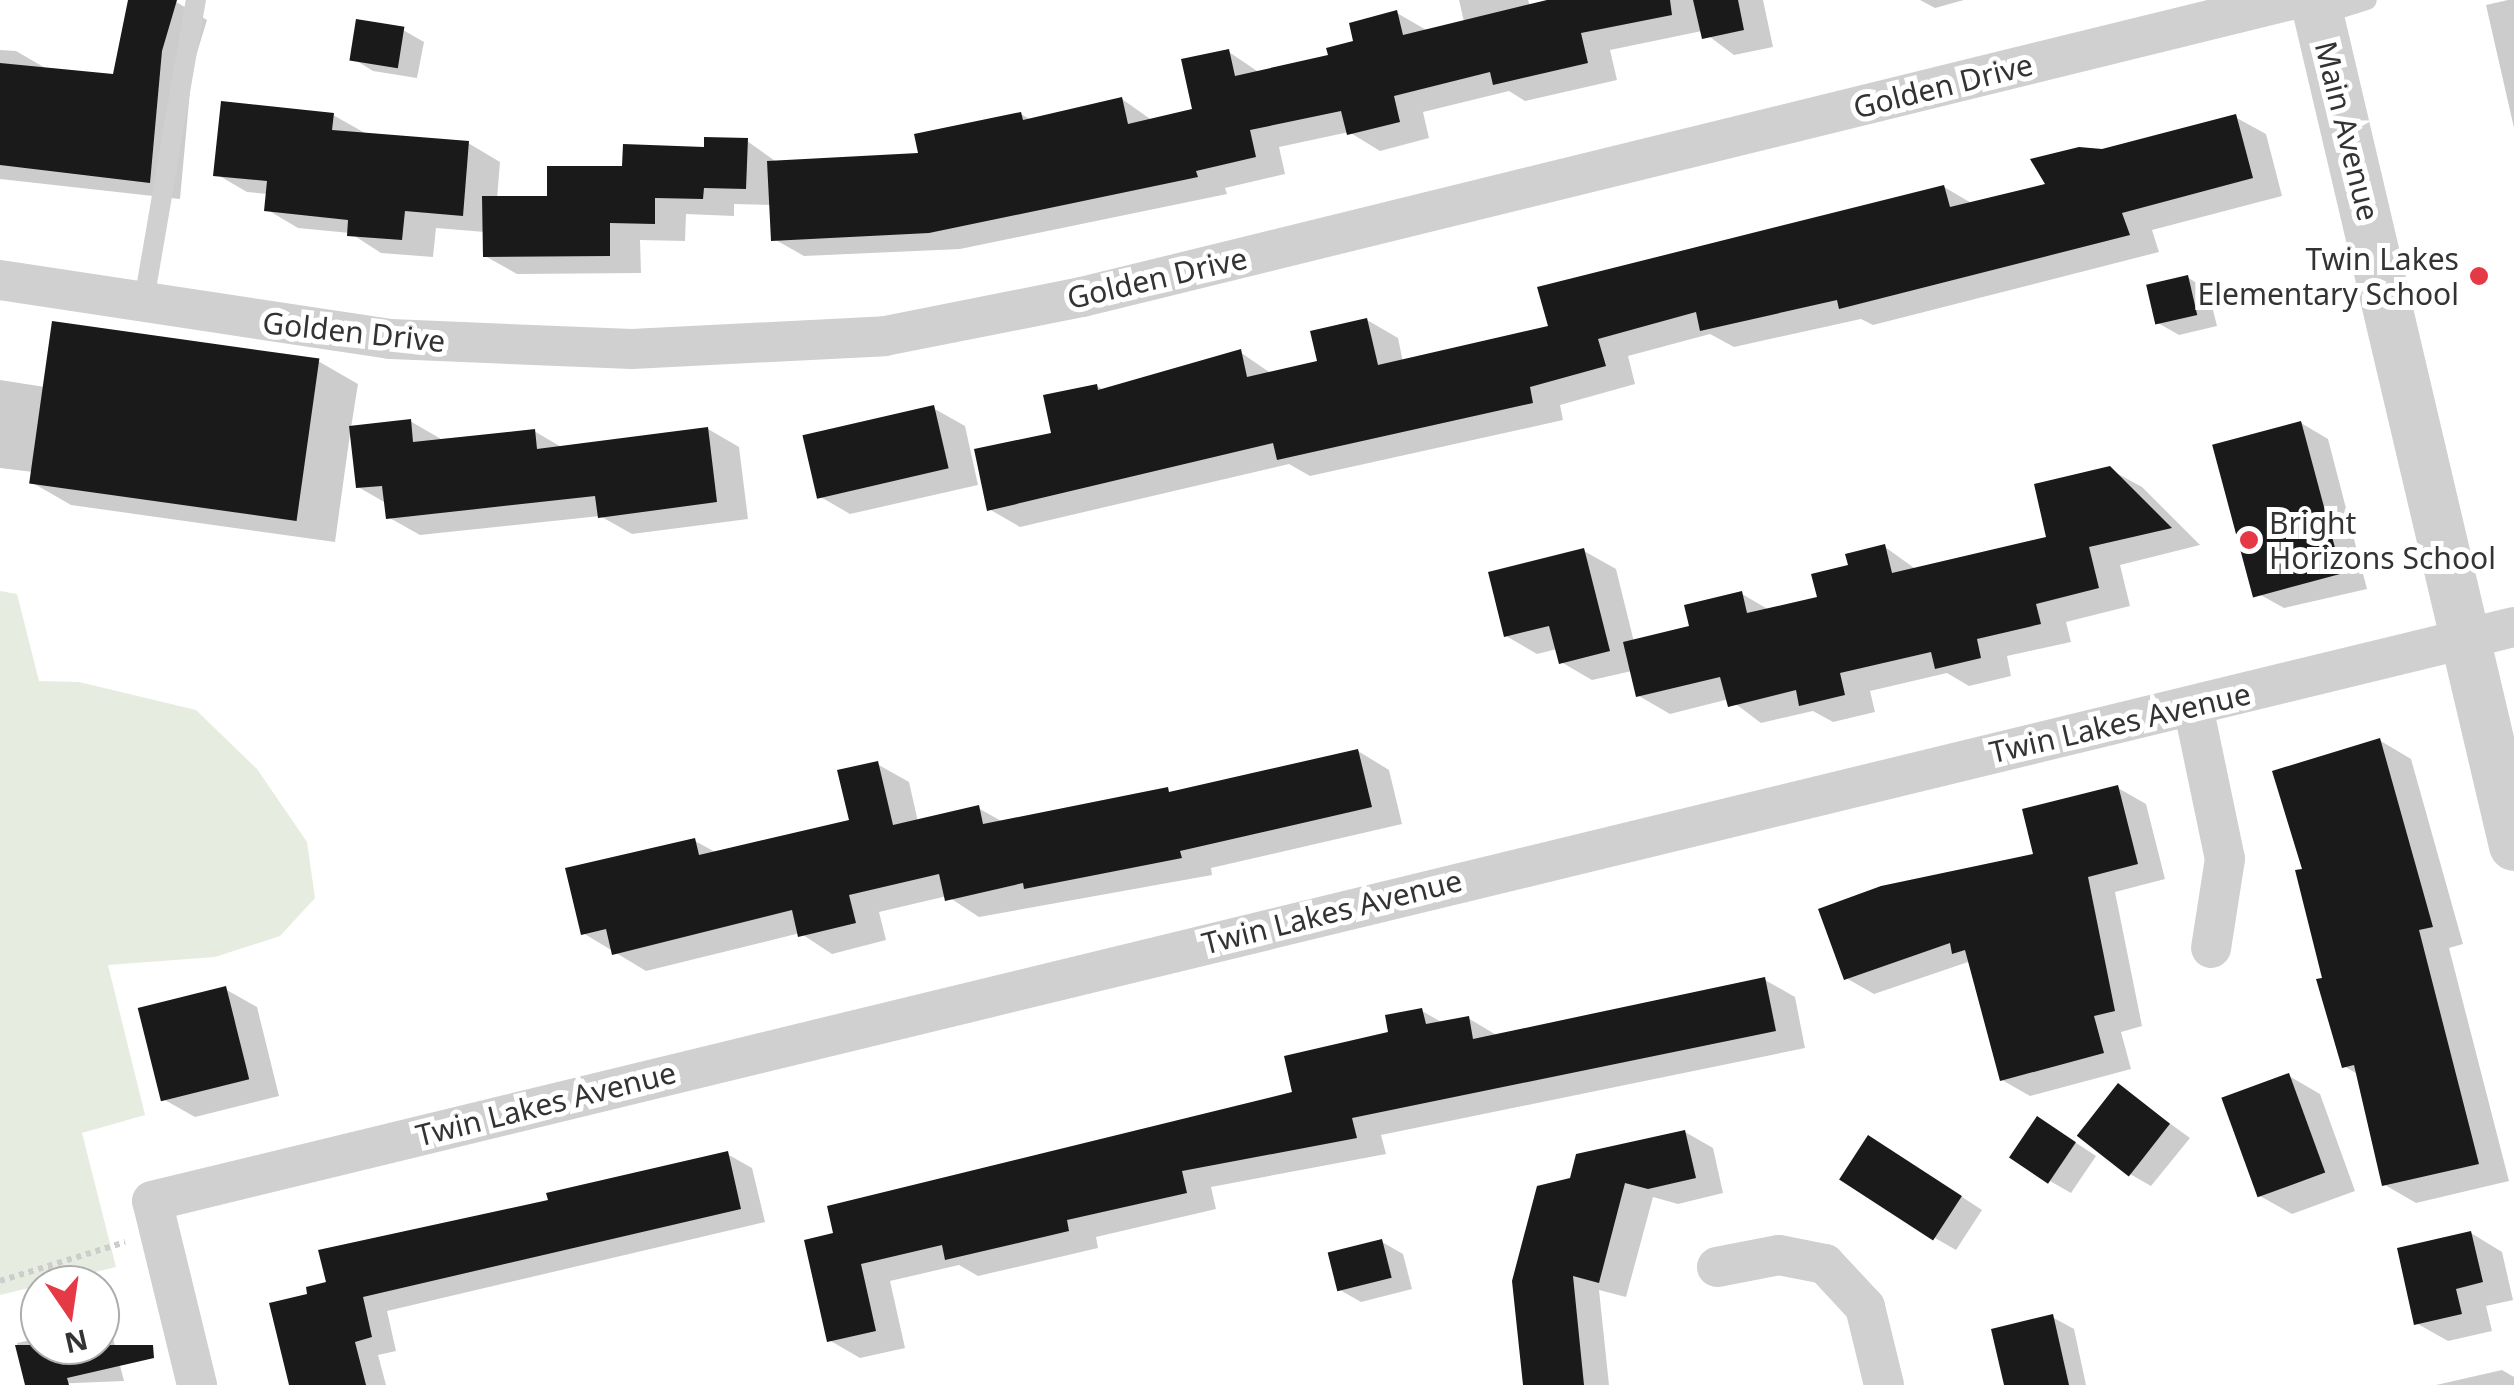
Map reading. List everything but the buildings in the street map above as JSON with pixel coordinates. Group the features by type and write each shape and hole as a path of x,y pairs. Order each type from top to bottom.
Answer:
{"street":[{"name":"Golden Drive","path":"0,280 143,306 391,339 511,347 753,345 885,336 1082,297 2308,5"},
{"name":"Main Avenue","path":"2308,5 2492,633 2514,846"},
{"name":"Twin Lakes Avenue","path":"156,1215 2492,633"},
{"path":"2193,706 2225,859 2211,948"},
{"path":"156,1215 197,1385"},
{"path":"1717,1267 1779,1255 1824,1264 1865,1307 1884,1385"}],"lane":[{"path":"143,306 196,0"},
{"path":"2308,5 2367,0"}],"path":[{"path":"0,1281 156,1215"}],"shaded area":[{"path":"0,591 17,594 39,681 79,682 196,710 257,769 307,842 315,898 280,936 215,957 108,965 145,1115 82,1133 115,1265 20,1265 20,1290 0,1295"}],"place":[{"name":"Twin Lakes Elementary School","path":"2479,276"},
{"name":"Bright Horizons School","path":"2249,540"}]}
